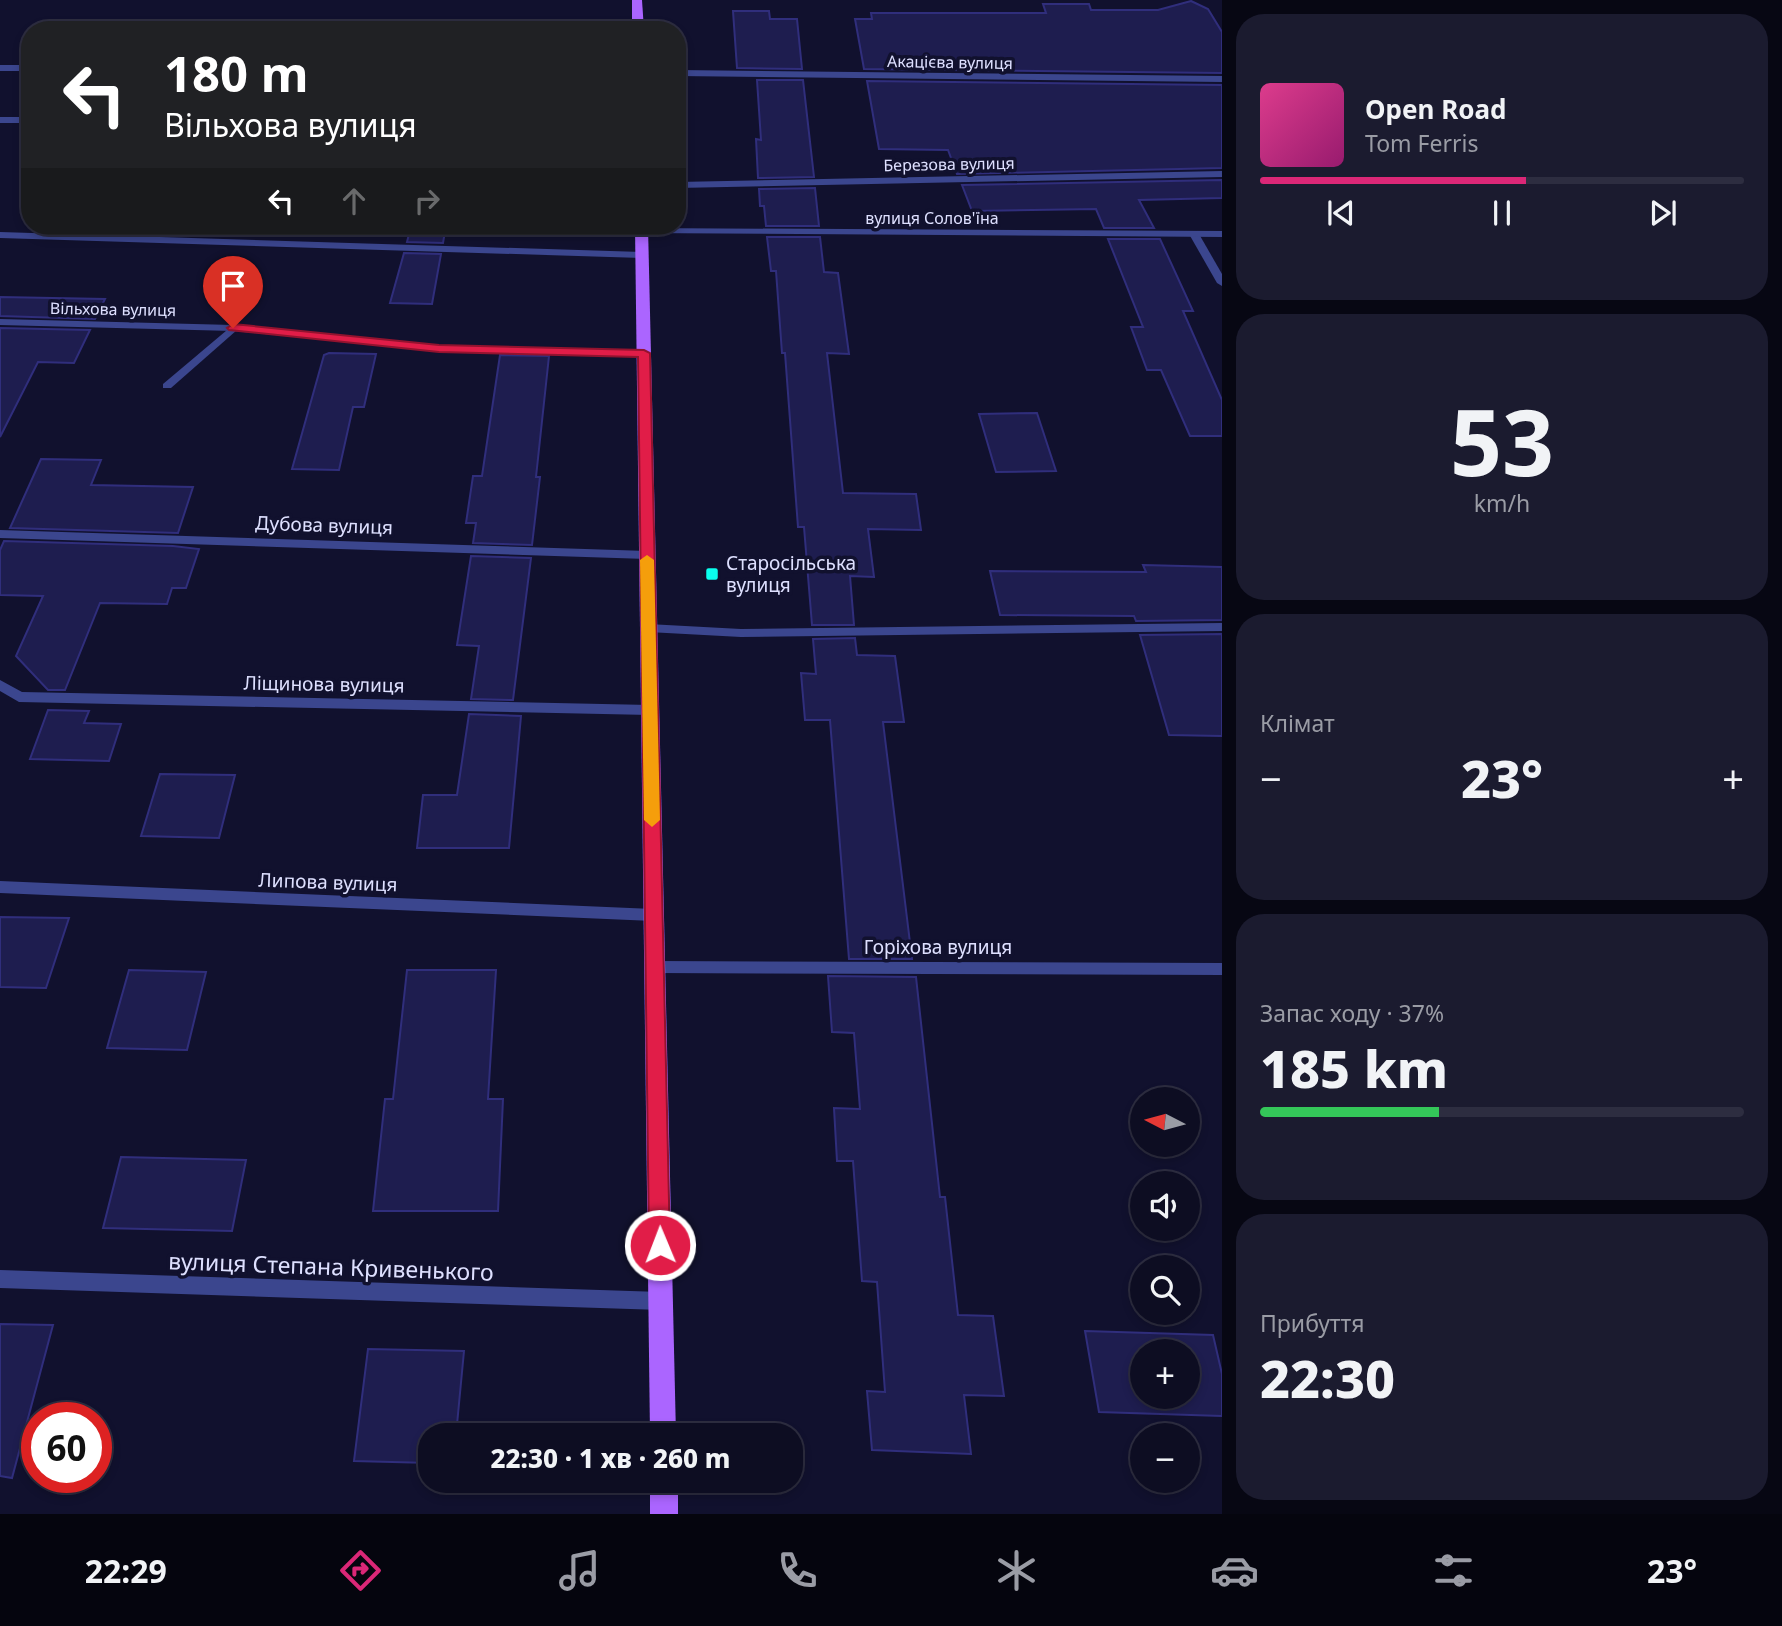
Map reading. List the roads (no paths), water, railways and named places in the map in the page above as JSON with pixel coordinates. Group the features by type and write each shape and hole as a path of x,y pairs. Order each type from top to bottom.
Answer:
{"main road":[{"path":"637,0 638,21"},
{"path":"641,235 663,1423"},
{"path":"664,1493 664,1514"}],"street":[{"path":"0,68 21,68"},
{"name":"Акацієва вулиця","path":"686,73 1222,79"},
{"path":"0,120 21,120"},
{"name":"Березова вулиця","path":"686,186 1222,174"},
{"name":"вулиця Солов'їна","path":"686,229 1222,234"},
{"path":"1194,234 1222,282"},
{"path":"0,235 642,255"},
{"name":"Вільхова вулиця","path":"0,322 233,328 439,348 644,353"},
{"path":"167,386 233,328"},
{"name":"Дубова вулиця","path":"0,534 647,555"},
{"path":"648,628 741,633 1222,627"},
{"name":"Ліщинова вулиця","path":"0,685 19,697 650,710"},
{"name":"Липова вулиця","path":"0,887 653,915"},
{"name":"Горіхова вулиця","path":"655,967 1222,969"},
{"name":"вулиця Степана Кривенького","path":"0,1279 660,1301"}],"place":[{"name":"Старосільська вулиця","path":"712,574"}]}
